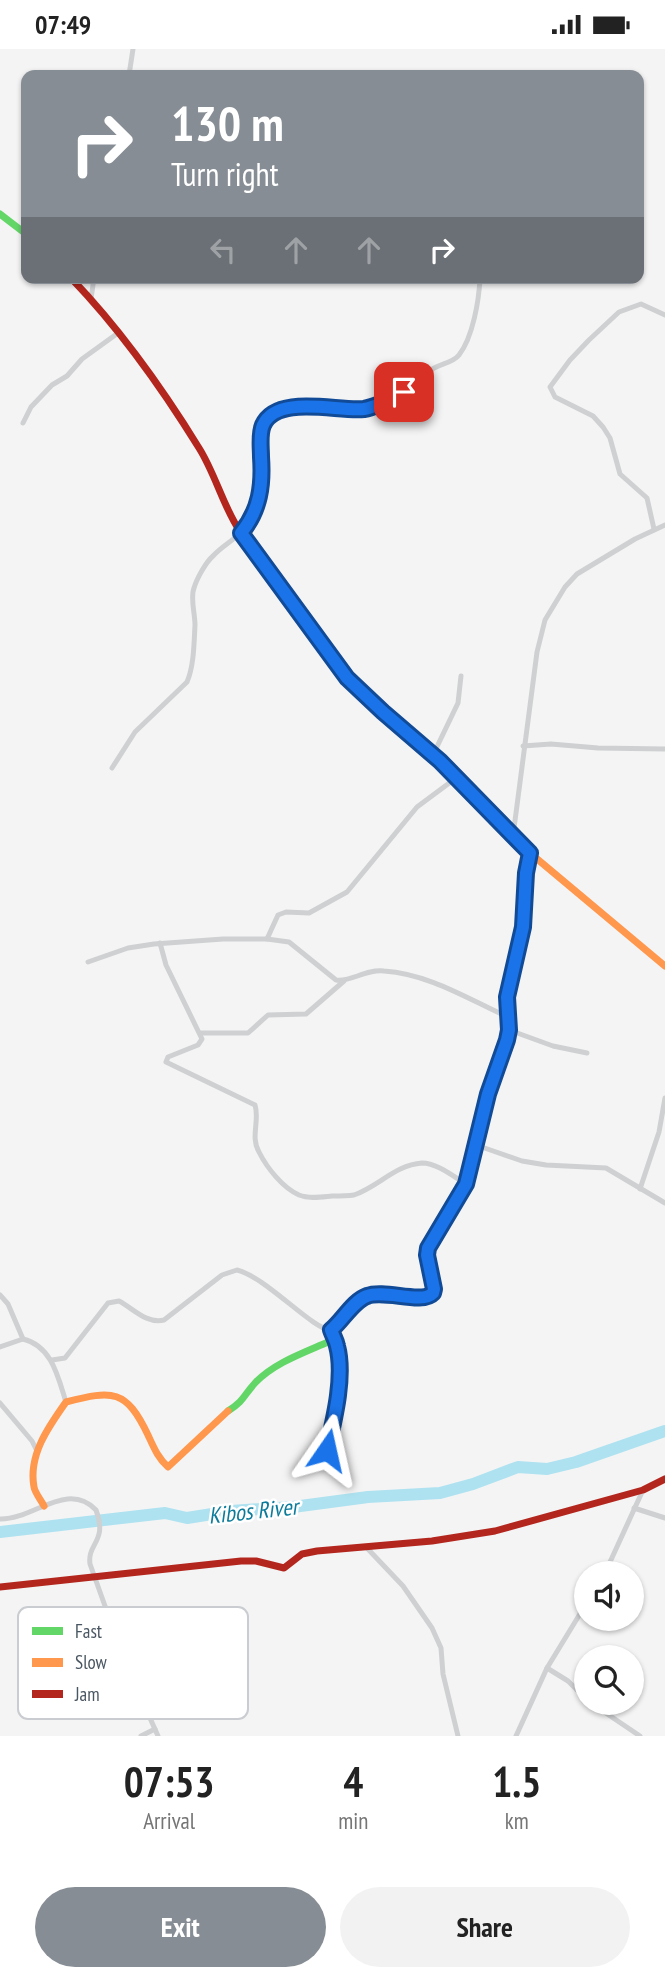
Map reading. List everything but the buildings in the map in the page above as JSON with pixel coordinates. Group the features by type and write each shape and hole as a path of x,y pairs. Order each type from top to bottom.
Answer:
{"street":[{"path":"130,70 133,49"},
{"path":"0,214 21,230"},
{"path":"77,284 136,355 199,448 225,506 241,533 347,678 433,755 530,853 665,966"},
{"path":"91,299 93,284"},
{"path":"112,768 135,732 187,682 195,624 192,589 211,557 241,533 250,522 258,503 262,479 261,434 262,426 268,418 278,410 297,408 322,406 364,409 404,392 431,370 459,355 475,318 479,284"},
{"path":"654,529 647,498 620,474 610,438 603,427 593,417 555,397 550,387 570,360 620,312 641,304 665,315"},
{"path":"23,423 31,407 52,385 67,376 82,359 118,333"},
{"path":"513,836 540,632 565,587 577,574 665,525"},
{"path":"433,755 458,703 461,676"},
{"path":"523,746 561,744 598,748 665,749"},
{"path":"267,939 278,915 286,912 309,913 347,892 417,807 456,778"},
{"path":"44,1506 34,1489 37,1451 42,1436 66,1402 86,1397 122,1397 144,1424 159,1459 168,1467 221,1417 242,1402 255,1383 278,1366 328,1342 356,1303 372,1294 424,1298 431,1295 434,1289 428,1248 466,1184 488,1094 509,1030 508,990 523,927 530,853"},
{"path":"88,962 128,948 160,943 267,939 289,942 336,980 344,981"},
{"path":"160,943 166,965 201,1033 200,1044 168,1056 166,1062 256,1105 254,1131 257,1151 278,1179 299,1195 309,1198 354,1195 397,1170 425,1163 466,1184"},
{"path":"201,1033 247,1033 268,1015 306,1014 344,981 369,971 399,973 470,997 508,1017"},
{"path":"509,1030 553,1046 587,1053"},
{"path":"639,1189 659,1132 665,1098"},
{"path":"476,1145 522,1161 606,1168 665,1203"},
{"path":"52,1360 65,1358 108,1303 119,1301 157,1322 164,1320 222,1275 237,1270 285,1298 321,1329 332,1333 338,1348 339,1370 332,1430 320,1467"},
{"path":"0,1295 8,1304 23,1339 52,1360 66,1402"},
{"path":"0,1347 23,1339"},
{"path":"0,1403 32,1441 37,1451"},
{"path":"0,1587 248,1561 284,1568 302,1554 432,1541 495,1531 643,1490 665,1479"},
{"path":"610,1561 643,1490"},
{"path":"0,1518 23,1516 67,1498 93,1506 98,1517 101,1538 89,1557 106,1607"},
{"path":"634,1508 665,1518"},
{"path":"366,1547 403,1587 432,1628 441,1648 443,1674 458,1736"},
{"path":"516,1736 547,1668 574,1624"},
{"path":"547,1668 574,1687"},
{"path":"609,1715 640,1736"},
{"path":"151,1719 158,1736"},
{"path":"141,1736 155,1729"}],"waterway":[{"name":"Kibos River","path":"0,1532 165,1513 187,1518 368,1497 440,1493 518,1467 547,1469 576,1462 665,1431"}],"traffic: fast":[{"path":"0,214 21,230"},
{"path":"228,1411 271,1370 328,1342 333,1336 331,1330 363,1298 379,1294 414,1297 431,1295 433,1284 428,1248 466,1184 481,1124"}],"traffic: slow":[{"path":"360,690 440,761 530,853 665,966"},
{"path":"44,1506 34,1487 34,1464 41,1441 66,1402 107,1395 125,1401 140,1420 156,1453 168,1467 228,1411"}],"traffic: jam":[{"path":"76,284 123,338 155,381 205,458 229,513 241,533 360,690"},
{"path":"481,1124 507,1040 509,982 523,927 530,853"},
{"path":"0,1587 241,1561 256,1561 284,1568 302,1554 317,1551 432,1541 495,1531 643,1490 665,1479"}],"route":[{"path":"327,1450 339,1370 338,1348 331,1330 356,1303 372,1294 424,1298 433,1293 428,1248 466,1184 488,1094 507,1040 507,997 523,927 530,853 440,761 347,678 241,533 250,522 258,503 262,479 262,426 268,418 278,410 297,408 322,406 364,409 404,392"}]}
